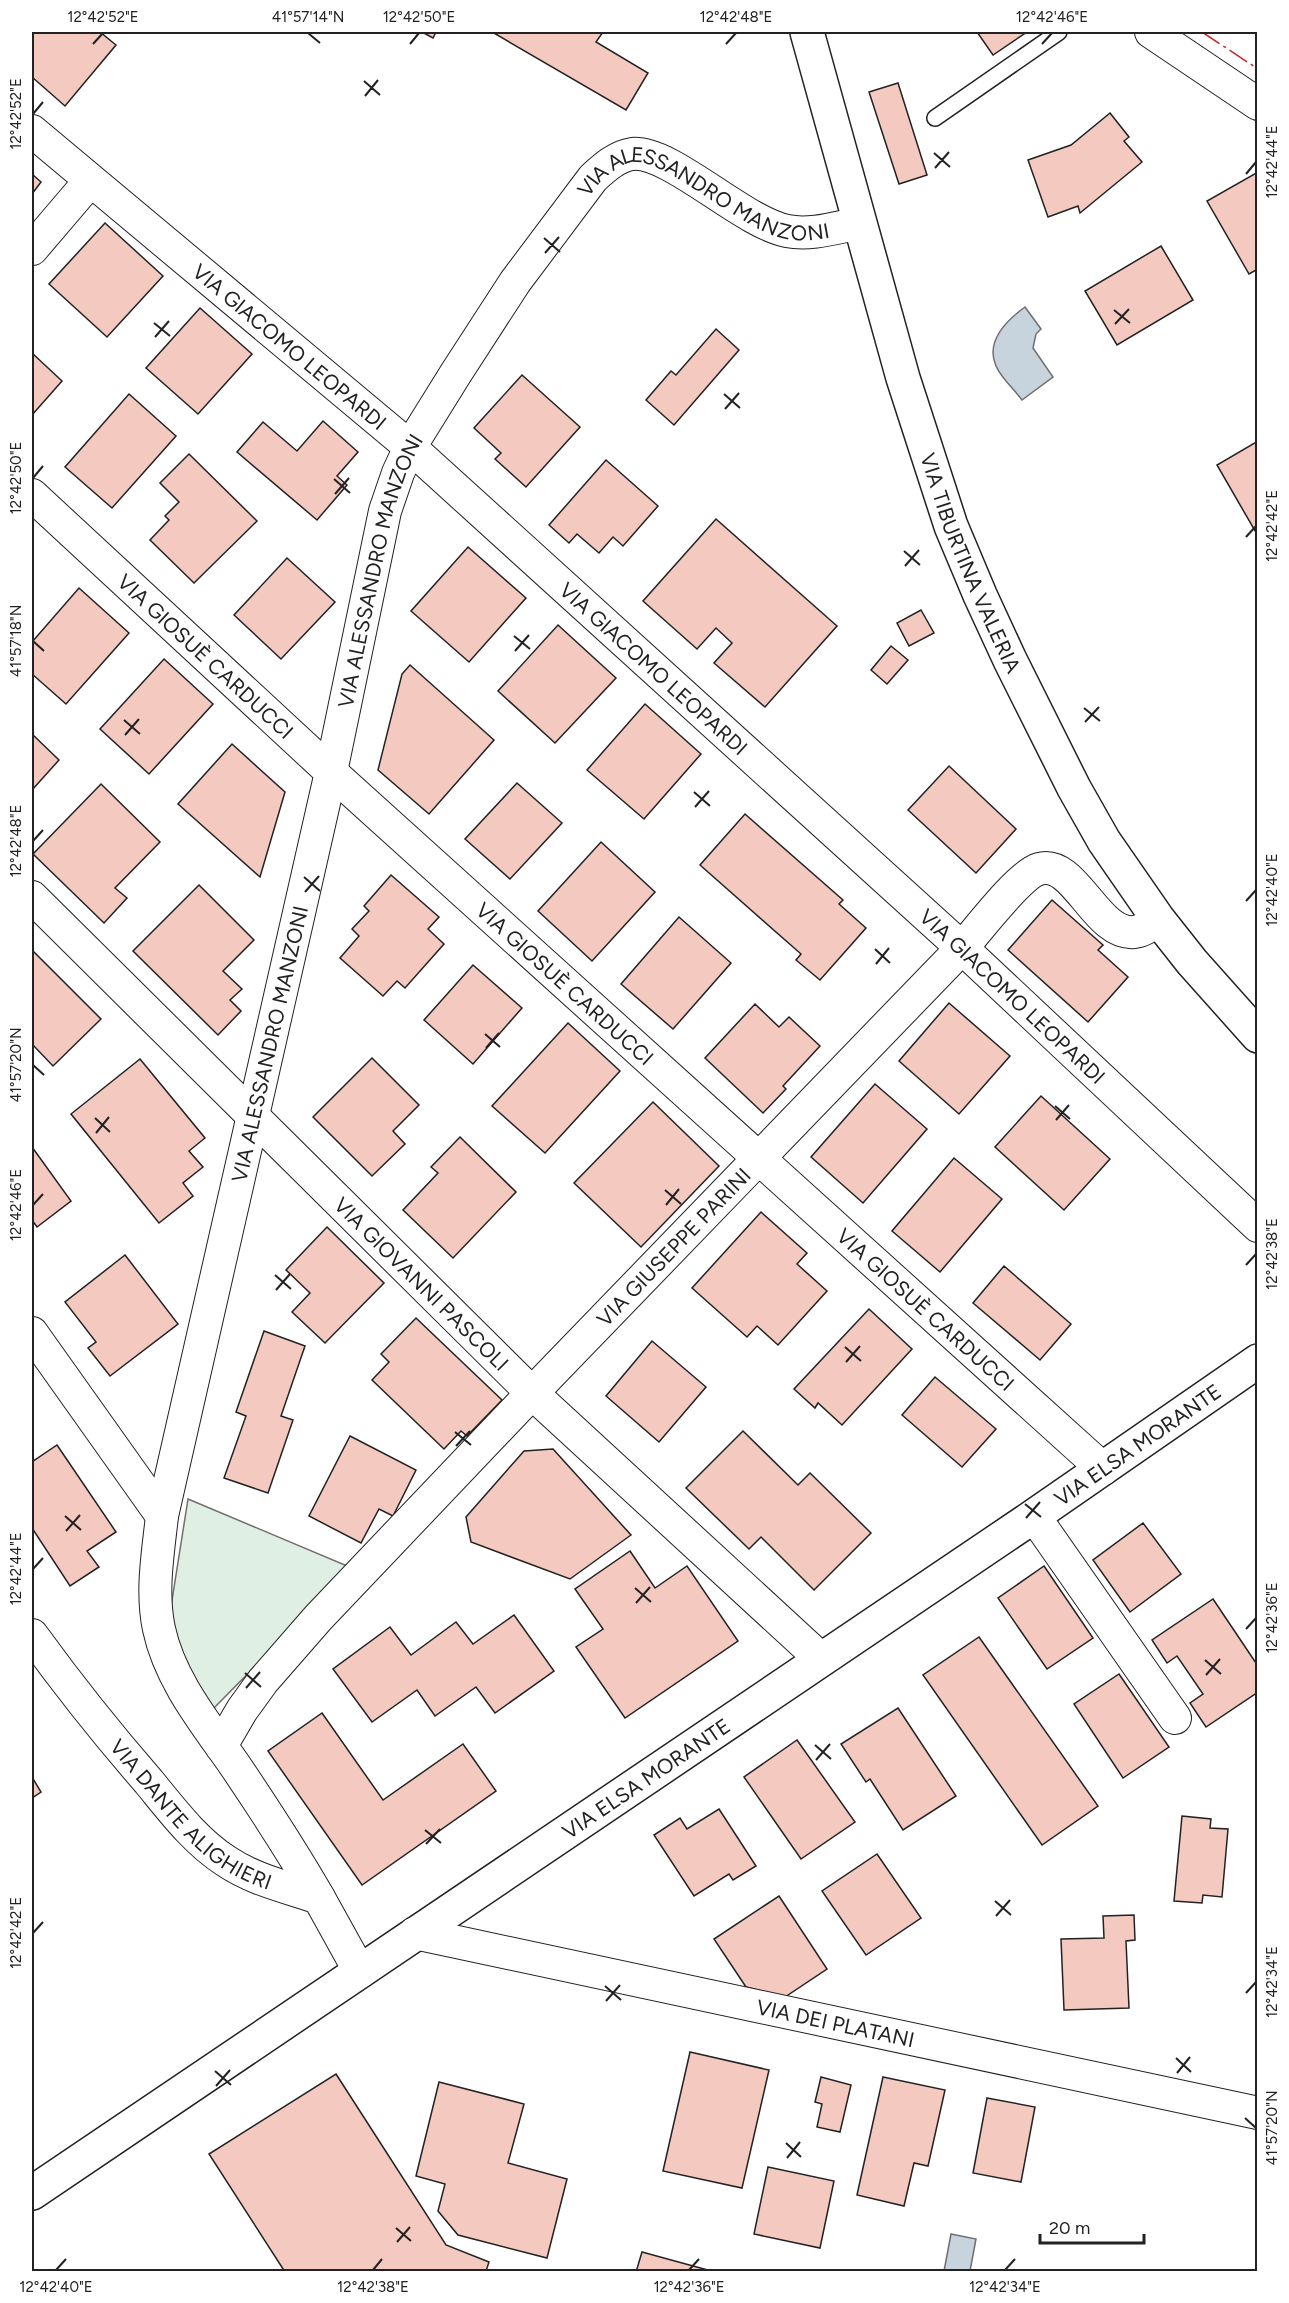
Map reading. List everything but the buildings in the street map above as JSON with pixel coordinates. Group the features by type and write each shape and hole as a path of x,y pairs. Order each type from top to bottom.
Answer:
{"street":[{"name":"VIA TIBURTINA VALERIA","path":"807,32 903,378 951,526 980,595 1074,788 1109,849 1158,919 1257,1036"},
{"path":"1151,32 1257,104"},
{"name":"VIA GIACOMO LEOPARDI","path":"32,131 410,447 962,948 1257,1226"},
{"name":"VIA ALESSANDRO MANZONI","path":"319,1898 278,1829 175,1674 158,1628 155,1595 162,1516 331,772 385,511 410,447 515,282 593,178 610,164 631,154 641,154 661,161 756,218 788,231 819,231 860,223"},
{"path":"32,249 90,181"},
{"name":"VIA GIOSUÈ CARDUCCI","path":"32,495 331,772 1103,1468"},
{"name":"VIA GIUSEPPE PARINI","path":"221,1746 258,1688 318,1618 962,948 1022,881 1039,869 1057,870 1097,912 1126,932 1144,929 1158,919"},
{"name":"VIA GIOVANNI PASCOLI","path":"32,897 251,1117 532,1393 821,1659"},
{"path":"1226,1001 1257,1049"},
{"path":"32,1333 162,1516"},
{"name":"VIA ELSA MORANTE","path":"32,2193 1034,1516 1257,1361"},
{"path":"1034,1516 1175,1718"},
{"name":"VIA DANTE ALIGHIERI","path":"32,1635 109,1735 180,1819 211,1850 231,1864 255,1876 319,1898"},
{"path":"319,1898 360,1972"},
{"name":"VIA DEI PLATANI","path":"415,1933 1257,2114"}],"lane":[{"path":"934,118 1059,32"}],"green space":[{"path":"188,1499 352,1568 210,1712 183,1667 170,1613"}],"shaded area":[{"path":"1025,307 1041,329 1036,334 1033,348 1053,377 1022,400 998,370 993,357 993,348 1005,325"},
{"path":"951,2234 976,2239 970,2271 944,2271"}],"power":[{"path":"1202,32 1258,69"}]}
